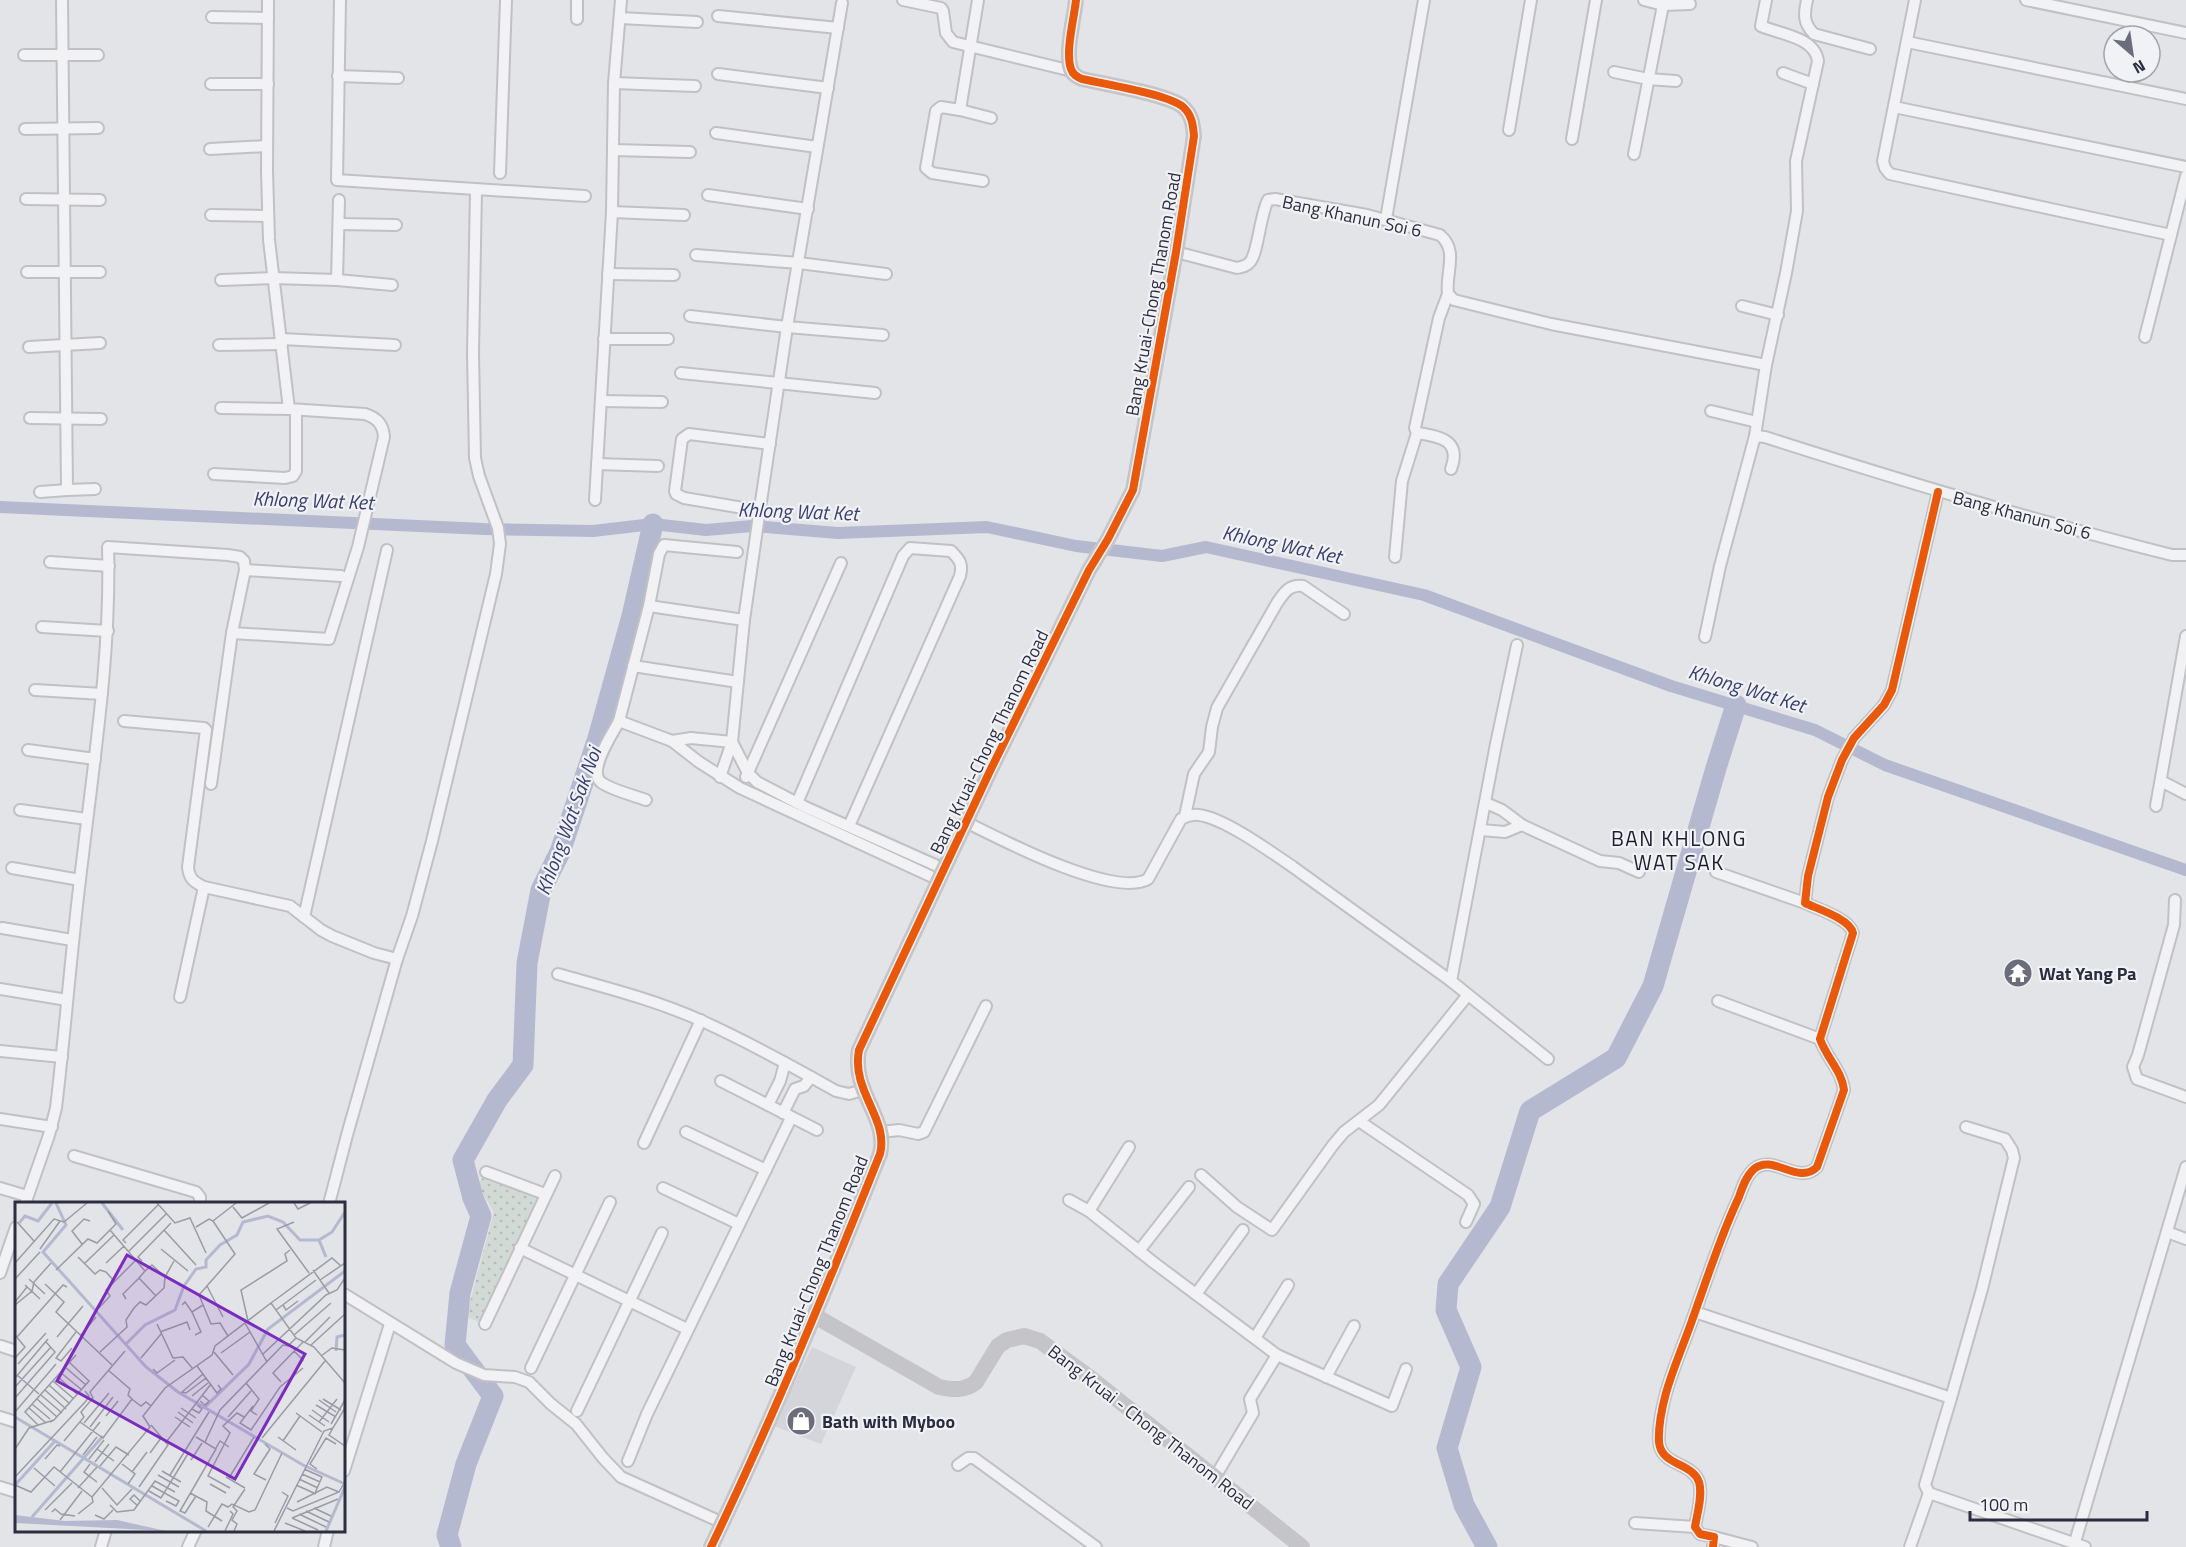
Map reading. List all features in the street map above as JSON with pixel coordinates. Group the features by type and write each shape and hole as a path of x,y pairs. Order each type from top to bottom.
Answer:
{"street":[{"path":"62,0 67,490"},
{"path":"214,474 285,478 293,476 296,471 293,409 273,278 268,216 268,0"},
{"path":"340,0 337,180 585,196"},
{"path":"500,173 506,0"},
{"path":"577,0 577,19"},
{"path":"595,500 612,212 614,83 621,0"},
{"path":"906,0 941,8 949,39 1072,70 1071,44 1076,0"},
{"path":"960,110 978,0"},
{"path":"1386,219 1424,0"},
{"path":"1509,130 1531,0"},
{"path":"1572,139 1596,0"},
{"path":"1644,0 1690,4"},
{"path":"1705,637 1720,566 1755,436 1766,365 1778,315 1797,210 1796,161 1818,61 1816,53 1808,44 1761,26 1766,0"},
{"path":"1807,0 1805,20 1807,27 1814,34 1870,49"},
{"path":"1915,0 1883,160 1890,174 2171,235"},
{"path":"2026,0 2186,33"},
{"path":"1634,154 1663,2"},
{"path":"720,777 732,742 744,620 759,515 787,327 842,3"},
{"path":"718,16 838,28"},
{"path":"212,17 268,18"},
{"path":"620,18 697,22"},
{"path":"1907,42 2186,99"},
{"path":"24,55 98,55"},
{"name":"Bang Kruai-Chong Thanom Road","path":"711,1547 769,1426 880,1154 883,1142 881,1132 857,1070 859,1050 966,822 1089,570 1134,490 1176,252 1194,136 1193,123 1182,106 1167,99 1082,79 1075,76 1072,70"},
{"path":"1614,72 1648,79 1676,81"},
{"path":"1783,73 1813,84"},
{"path":"718,74 828,88"},
{"path":"338,76 398,78"},
{"path":"614,83 695,86"},
{"path":"210,84 268,84"},
{"path":"983,181 932,173 927,168 936,111 940,107 991,118"},
{"path":"1894,107 2186,167"},
{"path":"25,129 98,128"},
{"path":"716,133 817,147"},
{"path":"210,149 267,146"},
{"path":"613,150 690,152"},
{"path":"2145,337 2186,176"},
{"path":"329,1202 397,959 412,915 496,574 500,544 495,513 479,476 475,458 473,353 476,190"},
{"path":"708,195 808,209"},
{"path":"26,199 100,200"},
{"path":"337,280 339,200"},
{"name":"Bang Khanun Soi 6","path":"1176,252 1237,268 1245,266 1252,258 1263,209 1268,200 1285,201 1386,219 1440,235 1450,247 1448,294"},
{"path":"612,212 684,215"},
{"path":"211,215 268,216"},
{"path":"340,224 396,225"},
{"path":"696,255 799,263 886,274"},
{"path":"27,272 100,272"},
{"path":"608,274 674,275"},
{"path":"221,280 273,278 392,285"},
{"path":"1395,556 1402,481 1417,433 1415,428 1428,367 1442,307 1448,294 1454,300 1551,324 1766,365"},
{"path":"1742,306 1778,315"},
{"path":"690,316 883,335"},
{"path":"604,339 668,339"},
{"path":"219,345 282,341 395,345"},
{"path":"29,346 100,343"},
{"path":"681,373 875,393"},
{"path":"601,401 662,402"},
{"path":"221,408 293,409 364,414 375,417 383,428 384,437 358,547 329,639 232,633"},
{"path":"1711,411 1757,422"},
{"path":"30,418 101,419"},
{"path":"1417,433 1437,435 1449,445 1454,456 1451,469"},
{"path":"743,508 684,498 676,494 682,439 689,434 770,444"},
{"name":"Bang Khanun Soi 6","path":"1755,436 1765,437 1938,492 2046,523 2161,553 2186,555"},
{"path":"597,464 658,466"},
{"path":"40,492 95,489"},
{"path":"1805,903 1808,876 1828,797 1842,760 1854,738 1889,698 1938,492"},
{"path":"646,800 603,784 597,778 595,769 619,721 649,606 661,548 664,546 737,552"},
{"path":"0,1188 26,1200 52,1127 62,1057 72,940 102,694 108,631 108,548 240,557 244,561 245,570 232,633 211,784"},
{"path":"801,809 903,556 910,548 951,551 962,567 960,576 854,832"},
{"path":"304,916 387,550"},
{"path":"50,562 109,566"},
{"path":"740,788 841,563"},
{"path":"245,570 341,576"},
{"path":"966,822 1045,860 1083,874 1131,883 1139,883 1148,879 1177,825 1185,816 1194,774 1209,752 1217,708 1276,603 1286,590 1297,585 1303,586 1344,614"},
{"path":"649,606 744,620"},
{"path":"42,627 108,631"},
{"path":"2156,806 2186,636"},
{"path":"1451,981 1517,645"},
{"path":"633,666 738,682"},
{"path":"35,690 102,694"},
{"path":"124,721 206,730 188,867 188,875 194,882 204,887 290,906 332,936 374,953 397,959"},
{"path":"619,721 672,741 720,777 740,788 801,809 942,874"},
{"path":"672,741 691,738 732,742"},
{"path":"732,742 748,773 757,782 801,809"},
{"path":"28,750 95,759"},
{"path":"2161,781 2186,794"},
{"path":"1486,803 1502,810 1522,825 1600,861 1619,863 1639,872"},
{"path":"20,810 87,819"},
{"path":"1185,816 1199,815 1215,820 1273,853 1451,981 1548,1059"},
{"path":"1481,830 1505,832 1522,825"},
{"path":"12,868 80,880"},
{"path":"1716,872 1805,903 1846,922 1854,933 1820,1039 1841,1077 1844,1090 1817,1167 1807,1174 1768,1164 1753,1170 1722,1234 1666,1394 1658,1431 1659,1445 1664,1455 1689,1470 1699,1483 1695,1527 1700,1534 1713,1542 1752,1547"},
{"path":"180,997 204,887"},
{"path":"2175,900 2174,926 2133,1067 2137,1079 2186,1096"},
{"path":"2,928 72,940"},
{"path":"558,974 633,995 701,1020 843,1093 863,1090"},
{"path":"0,989 67,1000"},
{"path":"1201,1176 1237,1207 1272,1230 1333,1145 1344,1132 1379,1105 1467,996"},
{"path":"1718,1001 1820,1039"},
{"path":"881,1132 899,1130 918,1134 924,1132 986,1006"},
{"path":"644,1143 701,1020"},
{"path":"0,1051 62,1057"},
{"path":"768,1105 780,1081 784,1063"},
{"path":"780,1081 795,1089 804,1086 811,1077"},
{"path":"721,1081 817,1130"},
{"path":"628,1461 647,1414 687,1329 766,1170 795,1089"},
{"path":"0,1119 52,1127"},
{"path":"1359,1121 1468,1195 1474,1204 1466,1222"},
{"path":"1966,1127 2005,1139 2014,1158 1982,1289 1925,1485 1929,1493 2080,1545 2186,1167"},
{"path":"686,1132 766,1170"},
{"path":"1089,1211 1130,1147"},
{"path":"74,1156 196,1192 200,1197 200,1202"},
{"path":"486,1172 546,1194"},
{"path":"485,1324 555,1176"},
{"path":"1139,1251 1189,1187"},
{"path":"663,1188 739,1224"},
{"path":"1069,1200 1089,1211 1277,1355 1392,1406 1406,1369"},
{"path":"531,1368 610,1202"},
{"path":"0,1273 3,1258 15,1229"},
{"path":"1196,1294 1243,1230"},
{"path":"2168,1232 2186,1239"},
{"path":"577,1411 662,1233"},
{"path":"520,1248 687,1329"},
{"path":"1255,1338 1288,1285"},
{"path":"345,1295 456,1363 484,1375 516,1377 529,1382 550,1404 576,1424 621,1477 723,1523"},
{"path":"1695,1312 1951,1398"},
{"name":"Bang Kruai - Chong Thanom Road","path":"815,1316 939,1387 953,1390 971,1386 976,1382 999,1346 1007,1340 1024,1336 1031,1337 1068,1361 1302,1547"},
{"path":"345,1468 390,1324"},
{"path":"1326,1377 1354,1326"},
{"path":"1215,1477 1253,1413 1250,1399 1277,1355"},
{"path":"0,1418 15,1422"},
{"path":"958,1465 968,1458 974,1458 1096,1547"},
{"path":"0,1487 15,1492"},
{"path":"1910,1547 1929,1493"},
{"path":"1635,1524 1695,1527"},
{"path":"101,1547 105,1532"},
{"path":"188,1547 195,1532"},
{"path":"324,1547 328,1532"}],"shaded area":[{"path":"481,1178 550,1196 485,1324 466,1317 494,1212 479,1188"},
{"path":"812,1347 856,1367 821,1444 774,1426"}],"waterway":[{"name":"Khlong Wat Ket","path":"0,507 484,529 593,531 653,524 706,530 752,526 838,533 987,527 1076,546 1162,556 1206,547 1424,595 1671,686 1815,730 1885,765 2186,870"},
{"name":"Khlong Wat Sak Noi","path":"451,1547 447,1535 466,1464 493,1396 455,1345 460,1293 481,1216 473,1198 463,1160 497,1100 523,1065 527,963 541,890 560,852 598,738 632,616 653,524"},
{"path":"1487,1547 1464,1505 1447,1448 1471,1367 1446,1310 1448,1284 1500,1207 1530,1111 1616,1058 1653,986 1736,705"}],"cycle path":[{"path":"711,1547 799,1352 880,1154 879,1128 860,1079 859,1050 990,771 1089,570 1133,490 1176,252 1194,132 1188,113 1174,102 1163,97 1082,79 1074,74 1069,62 1069,54 1076,0"},
{"path":"1713,1547 1714,1537 1700,1534 1695,1527 1700,1499 1699,1482 1690,1471 1665,1456 1661,1450 1659,1436 1662,1411 1673,1372 1726,1226 1747,1179 1751,1172 1761,1165 1777,1166 1802,1173 1810,1172 1817,1167 1844,1090 1843,1083 1820,1039 1853,933 1851,928 1840,919 1805,903 1808,876 1828,797 1842,760 1854,738 1884,705 1892,690 1938,492"}],"place":[{"name":"Wat Yang Pa","path":"2018,973"},
{"name":"Bath with Myboo","path":"801,1421"}],"district":[{"name":"BAN KHLONG WAT SAK","path":"1679,850"}]}
